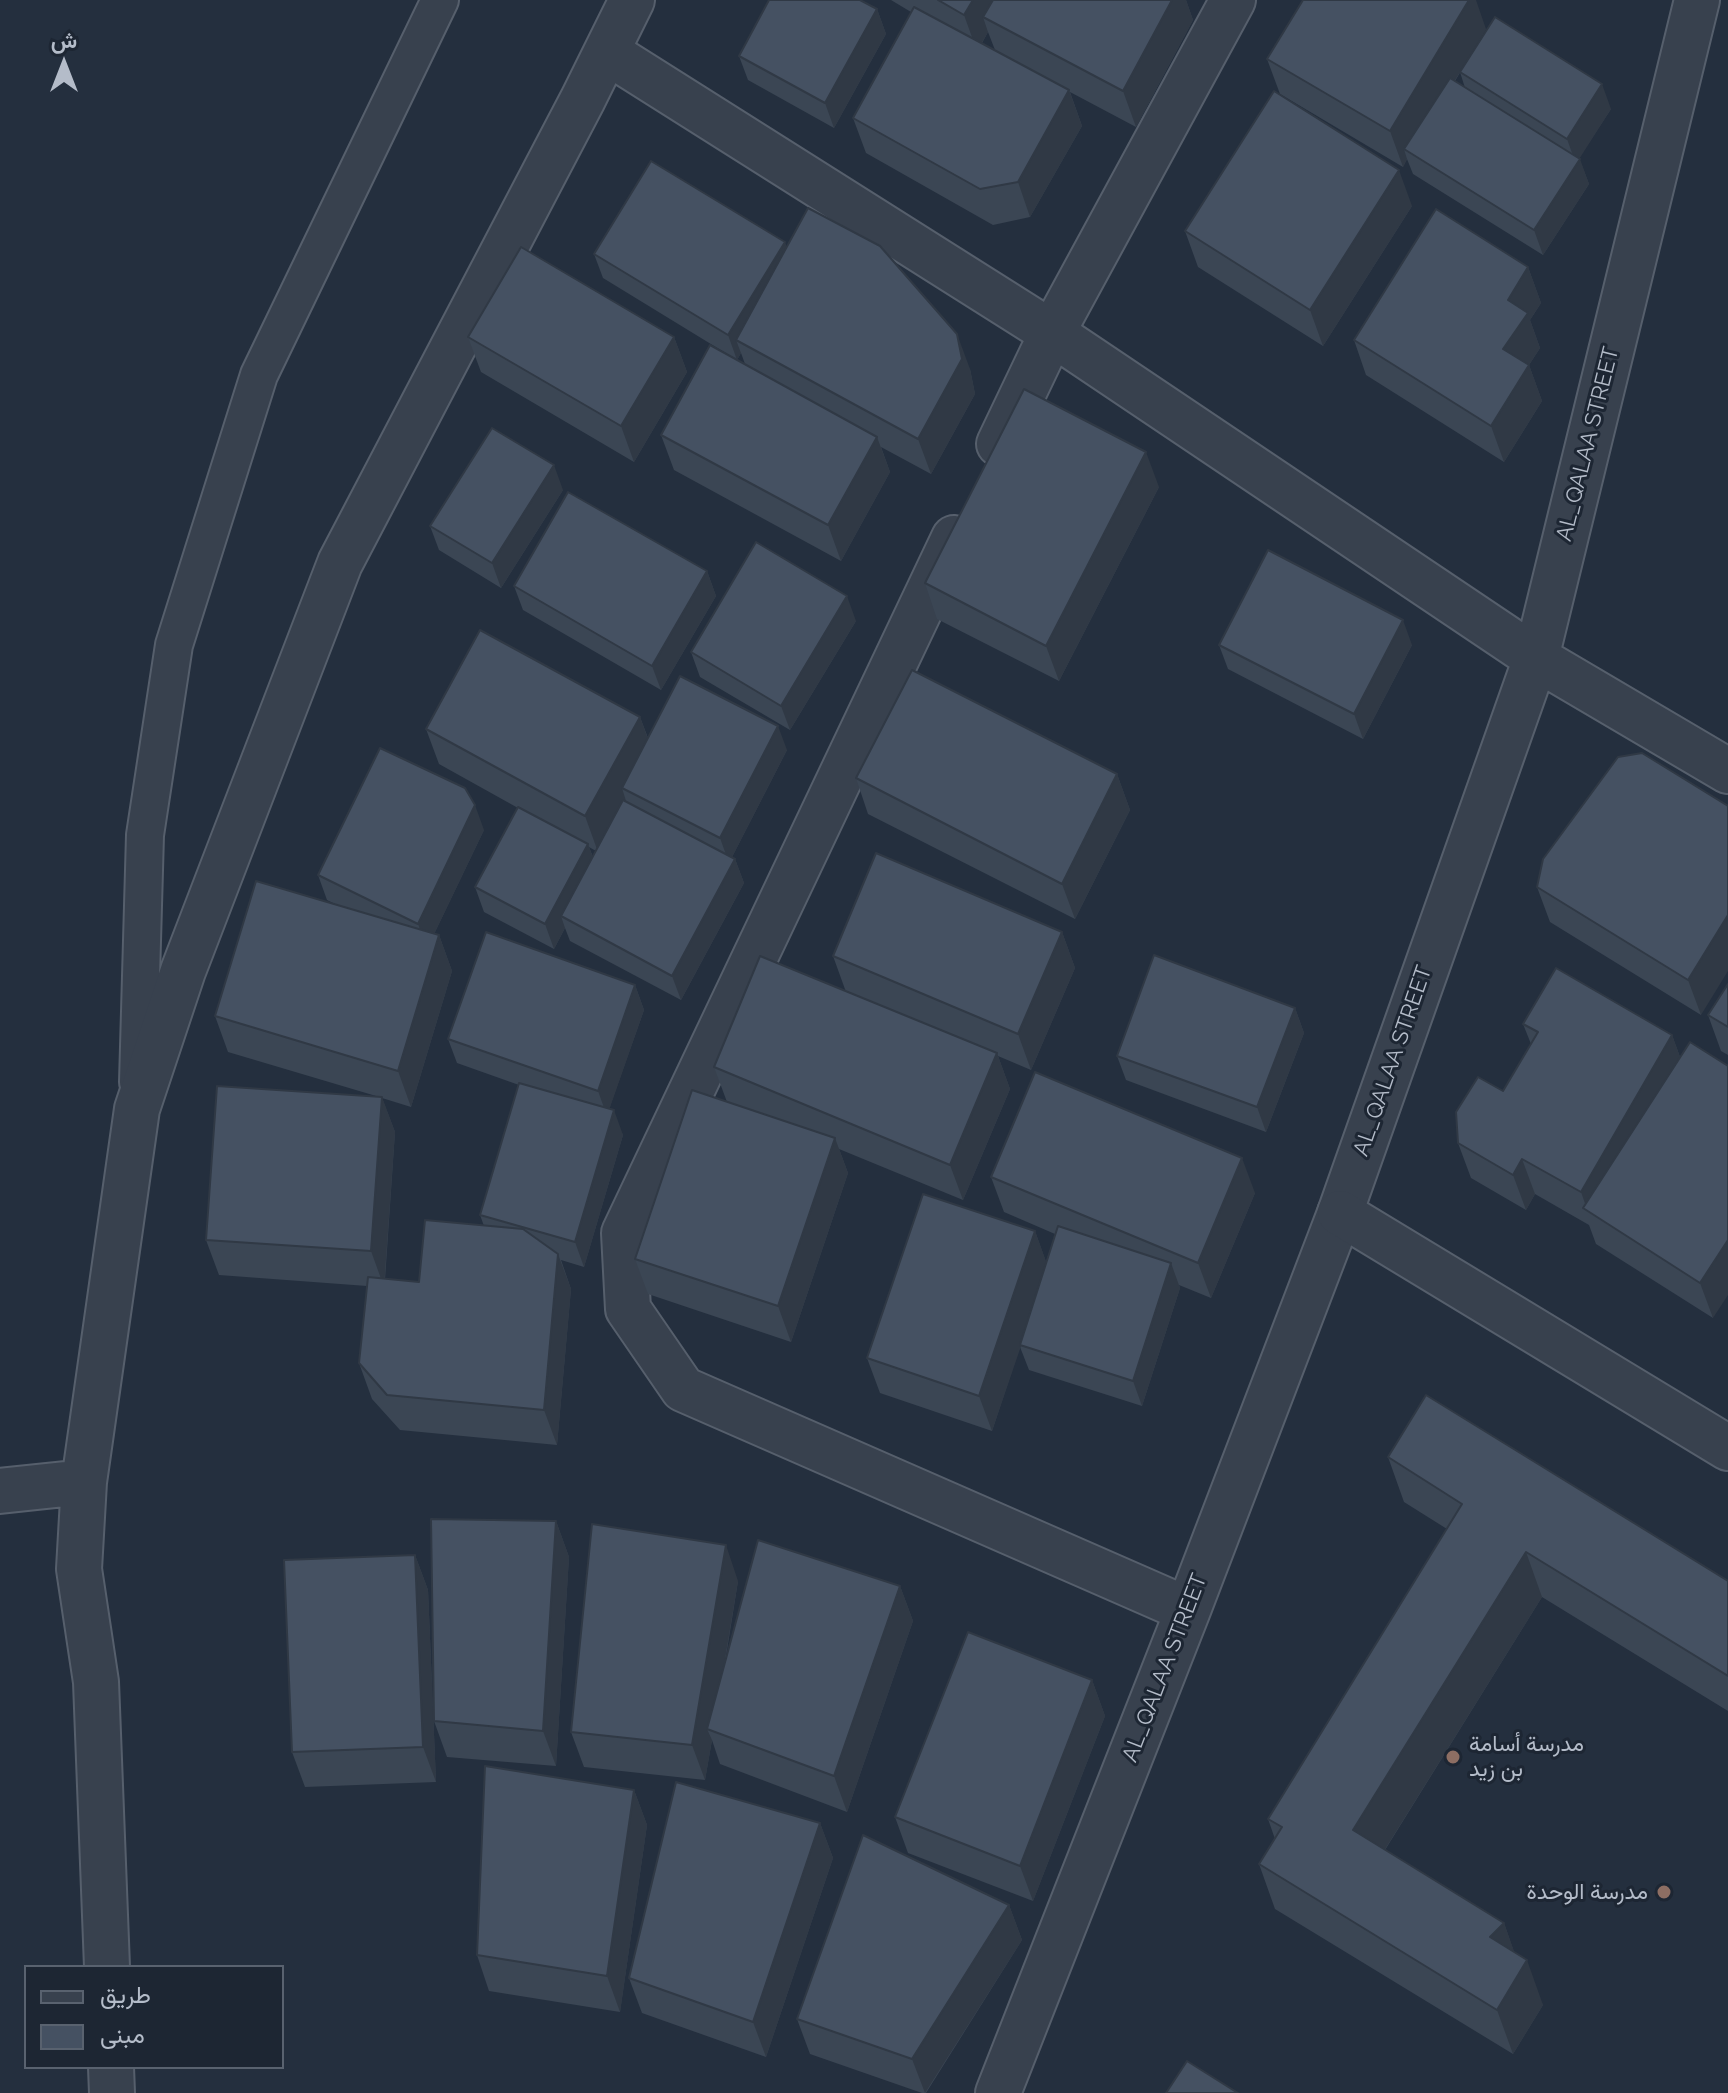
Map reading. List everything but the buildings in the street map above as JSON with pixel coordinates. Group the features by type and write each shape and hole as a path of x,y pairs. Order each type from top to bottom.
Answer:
{"street":[{"path":"107,1965 96,1682 79,1569 84,1482 137,1109 183,971 340,563 632,0"},
{"path":"1188,1610 683,1389 628,1309 624,1233 1052,333 1233,0"},
{"name":"AL_QALAA STREET","path":"998,2093 1340,1213 1536,658 1697,0"},
{"path":"607,52 1052,333 1536,658 1728,771"},
{"path":"1340,1213 1728,1448"},
{"path":"0,1491 84,1482"},
{"path":"111,2069 112,2093"}],"lane":[{"path":"137,1109 145,835 174,645 259,375 440,0"}],"place":[{"name":"مدرسة أسامة بن زيد","path":"1453,1757"},
{"name":"مدرسة الوحدة","path":"1664,1892"}]}
